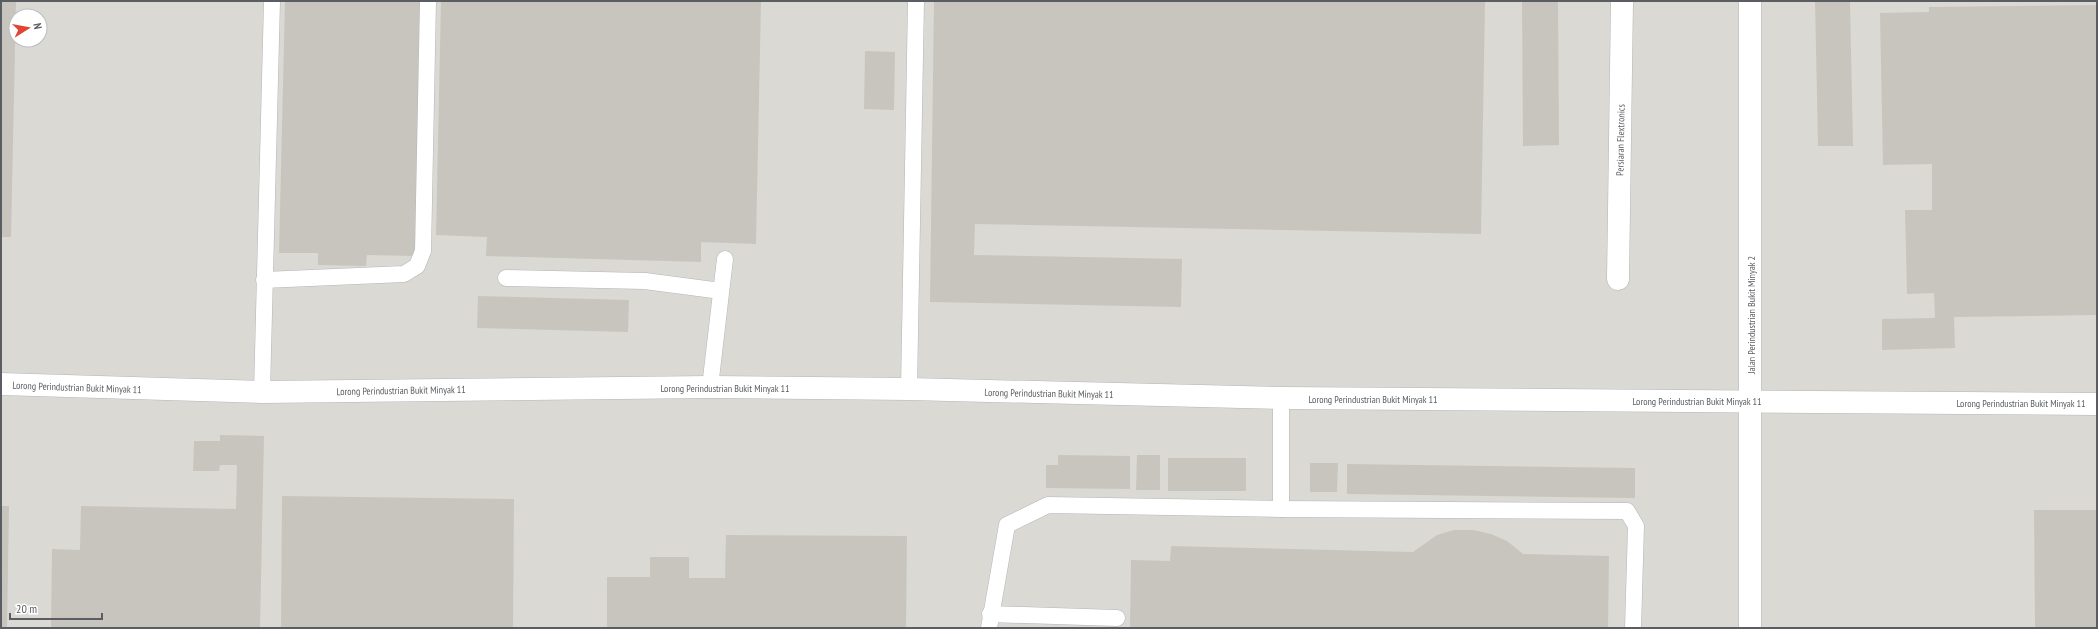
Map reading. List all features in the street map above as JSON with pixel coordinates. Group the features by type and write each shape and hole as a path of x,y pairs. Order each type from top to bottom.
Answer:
{"street":[{"name":"Persiaran Flextronics","path":"1618,280 1622,1"},
{"name":"Jalan Perindustrian Bukit Minyak 2","path":"1750,1 1750,628"},
{"name":"Lorong Perindustrian Bukit Minyak 11","path":"1,384 262,392 710,387 909,389 1281,398 2097,404"}],"lane":[{"path":"262,392 272,1"},
{"path":"264,280 404,274 417,266 423,250 428,1"},
{"path":"909,389 916,1"},
{"path":"710,387 726,259"},
{"path":"506,278 645,281 721,291"},
{"path":"1281,398 1281,509"},
{"path":"1117,618 989,621 1006,525 1048,505 1281,509 1627,511 1636,526 1633,628"}],"shaded area":[{"path":"1,1 2097,1 2097,628 1,628"}],"building":[{"path":"1,1 16,1 16,8 8,8 8,48 15,48 11,237 1,237"},
{"path":"285,1 421,1 415,256 367,255 366,266 318,265 318,253 279,253"},
{"path":"441,1 761,1 756,244 701,242 701,262 486,256 487,237 436,235"},
{"path":"934,1 1485,1 1481,234 975,224 974,255 1182,259 1181,307 930,302"},
{"path":"1522,1 1558,1 1559,145 1523,146"},
{"path":"1815,1 1850,1 1853,146 1818,146"},
{"path":"2097,5 2097,315 1954,317 1955,348 1882,350 1882,319 1935,318 1934,293 1907,294 1905,210 1932,210 1932,164 1883,165 1880,13 1929,12 1929,7"},
{"path":"865,51 895,52 894,110 864,109"},
{"path":"478,296 629,300 628,332 477,328"},
{"path":"220,435 264,436 260,628 51,628 52,549 80,550 81,506 236,509 237,465 220,465 219,471 193,471 194,441 220,441"},
{"path":"1058,455 1130,456 1130,489 1046,488 1046,465 1058,465"},
{"path":"1137,455 1160,455 1160,490 1136,490"},
{"path":"1168,458 1246,458 1246,491 1168,491"},
{"path":"1310,463 1338,463 1337,492 1310,492"},
{"path":"1347,464 1635,468 1635,498 1347,494"},
{"path":"282,496 514,499 513,628 281,628"},
{"path":"1,506 9,506 7,628 1,628"},
{"path":"2034,510 2097,510 2097,628 2035,628"},
{"path":"1454,530 1473,530 1491,534 1507,541 1523,554 1609,556 1608,628 1130,628 1131,560 1170,561 1171,546 1413,552 1437,535"},
{"path":"726,535 907,536 906,628 607,628 607,577 650,577 650,557 689,557 689,578 725,578"}]}
